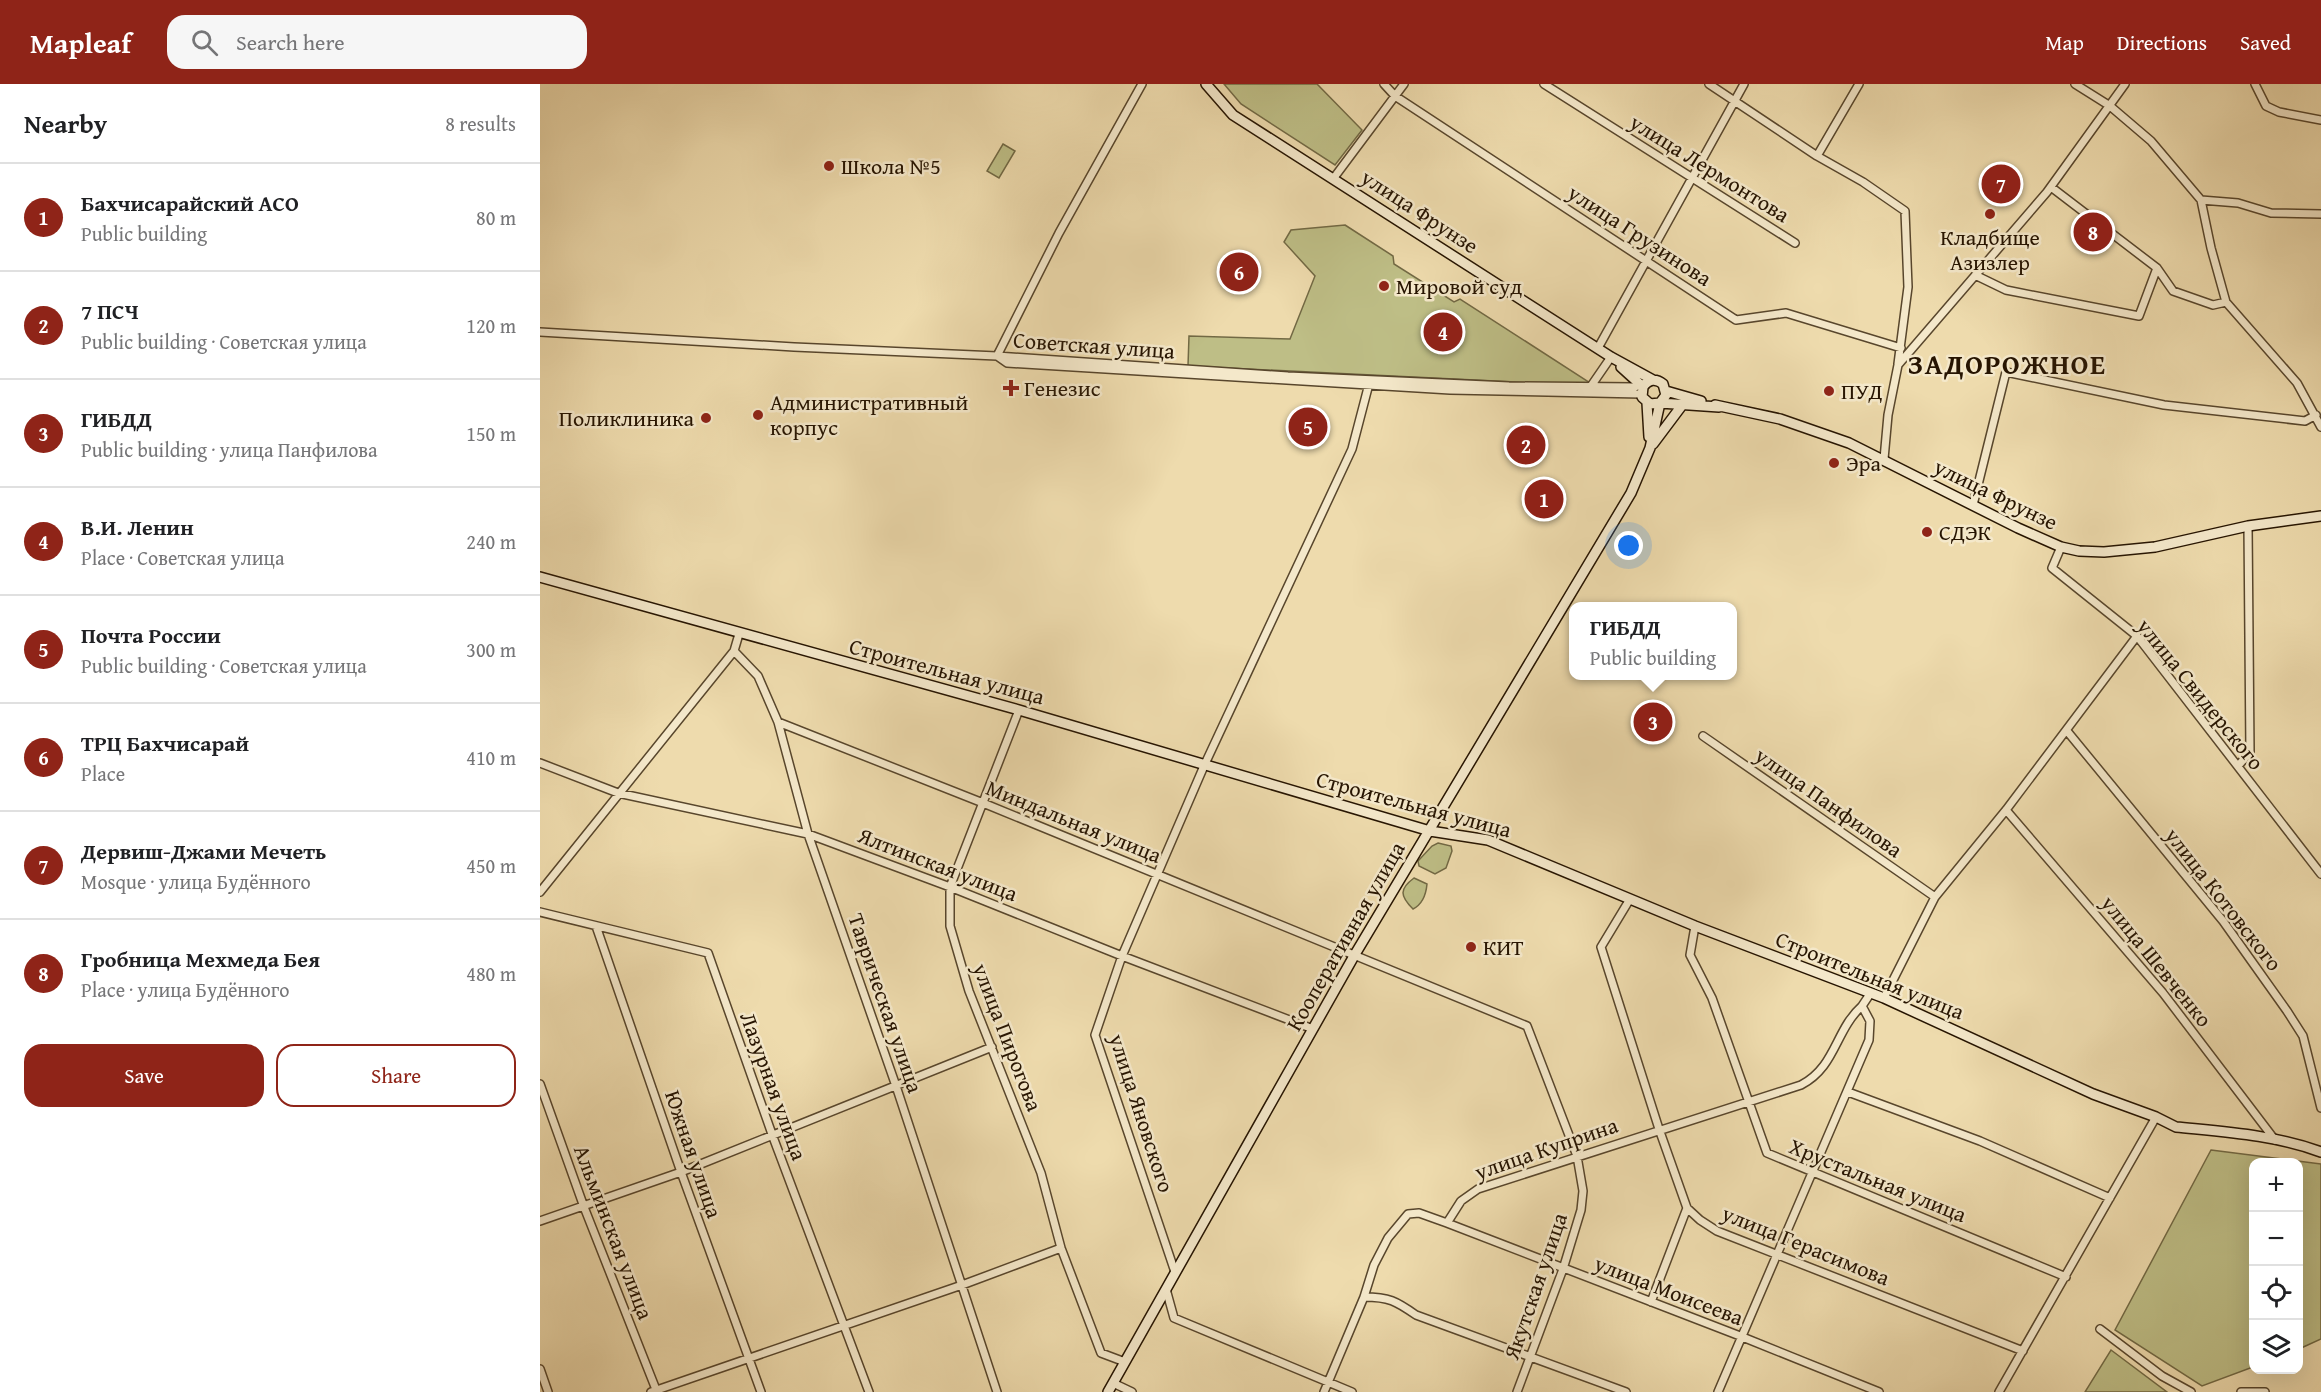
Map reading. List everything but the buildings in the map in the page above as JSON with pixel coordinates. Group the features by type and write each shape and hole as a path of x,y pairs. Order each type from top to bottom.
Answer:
{"main road":[{"name":"улица Фрунзе","path":"1206,84 1233,115 1598,348 1645,386"},
{"path":"1650,448 1645,386 1663,384 1666,391 1665,398 1660,403"},
{"name":"улица Фрунзе","path":"1666,391 1719,406 1780,418 1818,430 1884,459 2061,547 2079,551 2104,552 2155,547 2248,526 2321,516"},
{"path":"1647,403 1719,406"},
{"name":"Кооперативная улица","path":"1110,1388 1354,956 1631,493 1650,448 1660,403"},
{"path":"1650,448 1683,404"},
{"name":"Строительная улица","path":"540,577 1019,710 1430,831 1488,840 1695,926 1884,998 2093,1094 2176,1127 2251,1134 2299,1144 2321,1152"}],"street":[{"path":"998,356 1059,233 1142,84"},
{"name":"улица Грузинова","path":"1384,84 1395,96 1736,320 1786,313 1900,348"},
{"path":"1333,179 1404,84"},
{"name":"улица Лермонтова","path":"1544,84 1795,243"},
{"path":"1708,84 1905,211 1908,287 1898,365 1888,415 1884,459"},
{"path":"1598,348 1744,84"},
{"path":"1817,156 1859,84"},
{"path":"2075,84 2110,106 2151,141 2201,200 2226,302 2296,383 2316,415 2321,428"},
{"path":"1898,365 1977,276 2051,187 2125,84"},
{"path":"2258,85 2266,106 2279,112 2321,120"},
{"path":"2051,187 2157,268 2173,291 2213,304 2226,302"},
{"path":"2201,200 2238,203 2271,213 2321,214"},
{"path":"1977,276 2006,290 2139,315 2157,268"},
{"name":"Советская улица","path":"540,332 998,356 1271,378 1370,383"},
{"path":"1589,390 1611,357"},
{"path":"1973,505 2006,372 2164,405 2305,421 2316,415"},
{"path":"1370,383 1589,390 1645,386"},
{"name":"улица Яновского","path":"1175,1272 1095,1035 1122,956 1204,766 1352,449 1370,383"},
{"path":"1589,390 1645,386"},
{"path":"2238,766 2250,752 2248,526"},
{"name":"улица Свидерского","path":"2061,547 2052,568 2137,636 2321,874"},
{"path":"540,892 734,651 739,634"},
{"path":"1884,998 1935,897 2006,810 2137,636"},
{"name":"Таврическая улица","path":"734,651 758,676 778,722 808,834 897,1086 997,1392"},
{"name":"улица Пирогова","path":"1019,710 950,887 950,927 969,991 1041,1173 1061,1248 1101,1353 1125,1362"},
{"name":"Миндальная улица","path":"778,722 983,803 1354,956"},
{"name":"улица Котовского","path":"2067,730 2223,921 2287,1011 2303,1036 2321,1108"},
{"name":"улица Панфилова","path":"1703,736 1935,897"},
{"name":"Ялтинская улица","path":"540,763 618,793 808,834 1313,1029"},
{"name":"улица Шевченко","path":"2006,810 2163,993 2275,1140"},
{"path":"2311,862 2321,862"},
{"path":"1630,899 1601,947 1659,1130 1687,1208 1651,1302"},
{"name":"Лазурная улица","path":"540,912 708,954 773,1137 869,1392"},
{"name":"Южная улица","path":"596,926 681,1172 761,1392"},
{"name":"Хрустальная улица","path":"1695,926 1690,955 1712,998 1767,1153 2066,1277"},
{"name":"Якутская улица","path":"1354,956 1527,1026 1577,1156 1583,1191 1581,1210 1563,1269 1517,1392"},
{"name":"улица Куприна","path":"1447,1223 1461,1201 1478,1190 1801,1085 1819,1073 1853,1014 1870,994"},
{"path":"1718,1392 1740,1336 1869,1040 1870,1021 1862,1006"},
{"path":"540,1221 773,1137 992,1047"},
{"name":"Альминская улица","path":"540,1084 584,1207 655,1391"},
{"path":"1848,1092 1980,1142 2110,1198"},
{"path":"1999,1392 2156,1118"},
{"name":"улица Герасимова","path":"1687,1208 1700,1220 1718,1231 2023,1350"},
{"path":"1324,1392 1364,1297 1374,1265 1389,1238 1404,1218 1414,1212 1447,1223"},
{"name":"улица Моисеева","path":"1447,1223 1879,1392"},
{"path":"655,1391 962,1285 1061,1248"},
{"path":"1166,1289 1174,1318 1353,1392"},
{"path":"1364,1297 1383,1297 1396,1301 1416,1315 1626,1392"},
{"path":"2100,1329 2162,1376 2191,1392"},
{"path":"540,1369 548,1392"},
{"path":"1110,1388 1132,1392"},
{"path":"2241,1392 2265,1392"}],"green space":[{"path":"1224,84 1317,84 1362,130 1335,165 1241,104"},
{"path":"1003,144 1015,151 999,178 987,171"},
{"path":"1345,225 1393,256 1394,264 1454,302 1460,299 1595,386 1188,366 1189,336 1290,339 1315,276 1284,242 1291,230"},
{"path":"1438,843 1451,846 1452,851 1446,868 1435,874 1419,866 1418,861"},
{"path":"1414,878 1427,884 1423,899 1413,909 1403,893"},
{"path":"2211,1150 2274,1158 2249,1158 2249,1368 2202,1386 2115,1330"},
{"path":"2303,1162 2321,1164 2321,1339 2303,1347"},
{"path":"2111,1350 2167,1392 2085,1392"}],"place":[{"name":"Школа №5","path":"829,166"},
{"name":"Дервиш-Джами Мечеть","path":"2001,184"},
{"name":"Кладбище Азизлер","path":"1990,214"},
{"name":"Гробница Мехмеда Бея","path":"2093,232"},
{"name":"ТРЦ Бахчисарай","path":"1239,272"},
{"name":"Мировой суд","path":"1384,286"},
{"name":"В.И. Ленин","path":"1443,332"},
{"name":"Генезис","path":"1011,388"},
{"name":"ПУД","path":"1829,391"},
{"name":"Административный корпус","path":"758,415"},
{"name":"Поликлиника","path":"706,418"},
{"name":"Почта России","path":"1308,427"},
{"name":"7 ПСЧ","path":"1526,445"},
{"name":"Эра","path":"1834,463"},
{"name":"Бахчисарайский АСО","path":"1544,499"},
{"name":"СДЭК","path":"1927,532"},
{"name":"ГИБДД","path":"1653,722"},
{"name":"КИТ","path":"1471,947"}],"district":[{"name":"ЗАДОРОЖНОЕ","path":"2007,364"}]}
